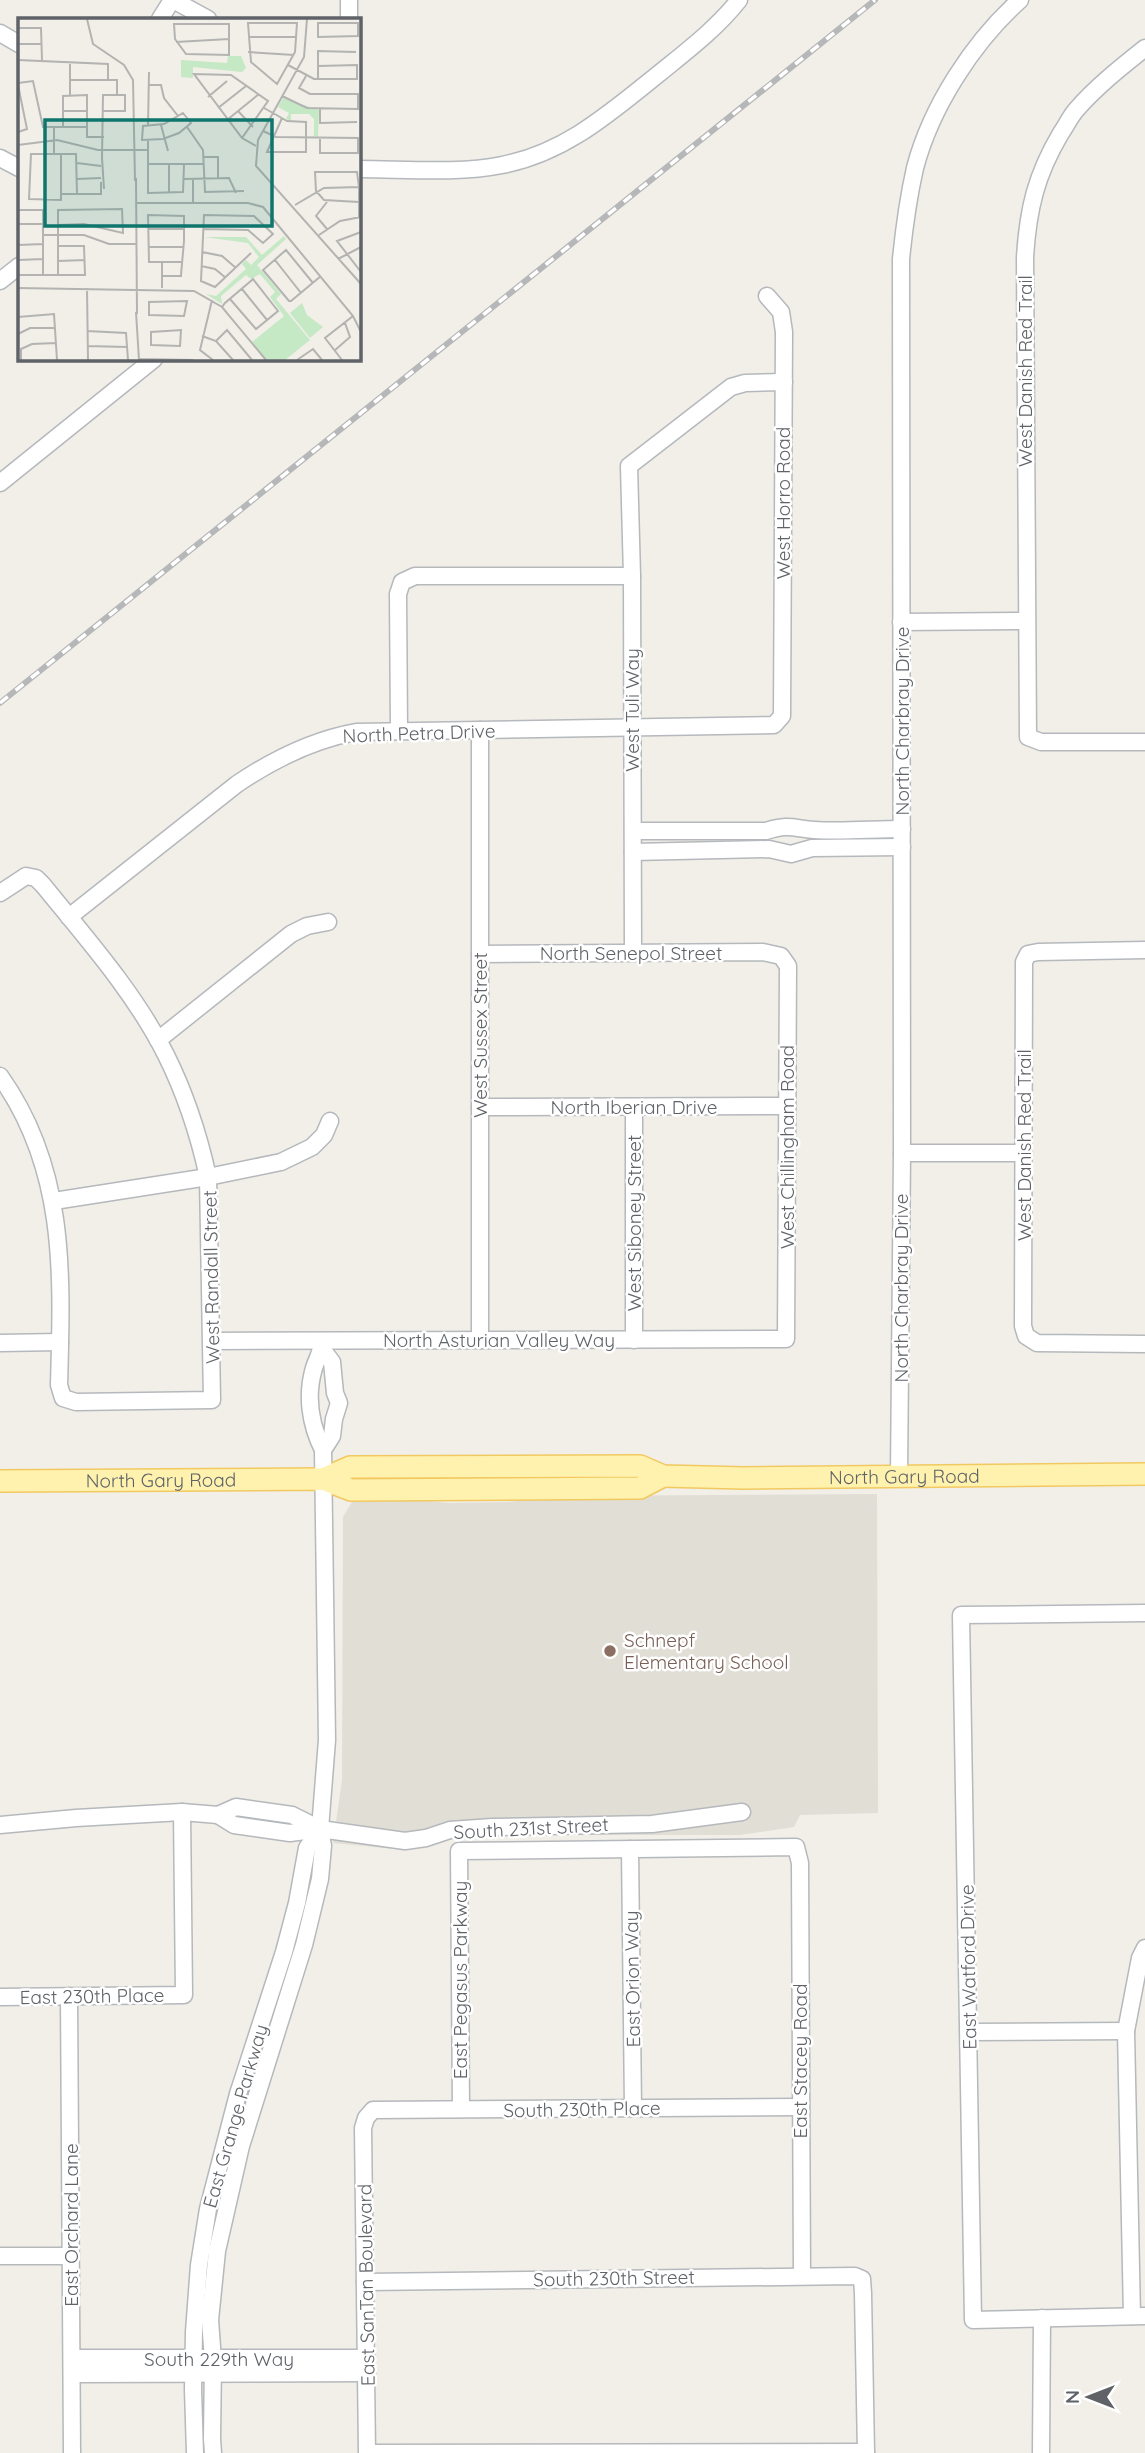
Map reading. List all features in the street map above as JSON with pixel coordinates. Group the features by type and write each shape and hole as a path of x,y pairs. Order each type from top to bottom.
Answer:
{"main road":[{"name":"North Gary Road","path":"0,1480 323,1479 350,1467 640,1466 663,1476 1145,1474"}],"street":[{"path":"161,18 173,0 206,18"},
{"path":"349,0 349,18"},
{"path":"360,169 485,168 519,161 558,147 600,121 641,88 700,39 739,0"},
{"name":"North Charbray Drive","path":"899,1476 902,1153 901,259 906,212 916,166 931,127 946,97 984,40 1020,0"},
{"path":"0,33 18,43"},
{"name":"West Danish Red Trail","path":"1145,48 1116,71 1074,112 1033,192 1027,222 1025,257 1028,737 1041,742 1145,742"},
{"path":"0,158 18,168"},
{"path":"0,281 18,267"},
{"name":"West Horro Road","path":"767,296 781,312 784,332 782,716"},
{"path":"0,483 153,360"},
{"name":"West Tuli Way","path":"633,953 629,466 731,387 745,383 784,382"},
{"path":"399,731 398,594 402,582 415,576 632,576"},
{"path":"901,622 1026,621"},
{"name":"North Petra Drive","path":"69,917 261,767 327,738 356,732 765,726 774,724 782,716"},
{"name":"West Sussex Street","path":"480,730 480,1340"},
{"path":"633,831 766,831 795,826 813,830 902,829"},
{"path":"776,828 772,837 779,853"},
{"path":"633,852 769,849 791,854 812,848 902,847"},
{"name":"West Randall Street","path":"0,893 26,876 36,878 135,1003 167,1055 190,1116 208,1178 212,1400 76,1402 63,1398 58,1385 60,1342"},
{"path":"158,1040 291,934 307,926 328,922"},
{"name":"West Danish Red Trail","path":"1145,950 1038,952 1028,954 1024,962 1023,1326 1026,1336 1037,1343 1145,1344"},
{"name":"North Senepol Street","path":"480,954 763,952 781,956"},
{"name":"West Chillingham Road","path":"781,956 788,967 786,1339"},
{"path":"0,1076 32,1128 54,1201 59,1240 60,1342 0,1343"},
{"name":"North Iberian Drive","path":"480,1107 787,1106"},
{"name":"West Siboney Street","path":"634,1107 634,1340"},
{"path":"54,1201 208,1178 281,1162 312,1147 324,1135 330,1121"},
{"path":"902,1153 1024,1153"},
{"name":"North Asturian Valley Way","path":"212,1341 322,1345 480,1340 786,1339"},
{"path":"322,1345 314,1370 309,1404 316,1435 323,1450"},
{"path":"322,1345 332,1362 335,1393 339,1403 332,1436 323,1450"},
{"path":"312,1392 321,1389 335,1393"},
{"name":"East Grange Parkway","path":"214,2453 210,2320 217,2251 241,2146 294,1980 320,1879 323,1846 320,1829 327,1740 323,1450"},
{"name":"East Watford Drive","path":"1042,2318 973,2320 961,1615 1145,1613"},
{"name":"South 231st Street","path":"0,1825 182,1812 218,1815 233,1825 290,1833 320,1829 405,1841 450,1830 652,1824 742,1812"},
{"name":"East 230th Place","path":"0,1997 184,1995 182,1812"},
{"name":"East Grange Parkway","path":"195,2453 194,2367 199,2264 217,2170 238,2094 284,1952 297,1903 307,1848 320,1829"},
{"name":"South 231st Street","path":"459,1851 796,1847"},
{"name":"East Stacey Road","path":"796,1847 800,1863 802,2275"},
{"name":"East Orion Way","path":"630,1849 633,2108"},
{"name":"East Pegasus Parkway","path":"459,1851 461,2109"},
{"path":"1041,2453 1042,2318 1138,2316 1126,2031 1143,1955"},
{"name":"East Orchard Lane","path":"69,1996 72,2453"},
{"path":"969,2032 1126,2031"},
{"name":"South 230th Place","path":"366,2118 373,2110 800,2107"},
{"name":"East SanTan Boulevard","path":"366,2118 363,2128 367,2453"},
{"path":"0,2256 71,2256"},
{"name":"South 230th Street","path":"365,2282 842,2274 855,2276 862,2279 866,2452"},
{"name":"South 229th Way","path":"72,2366 367,2365"},
{"path":"367,2453 866,2452"}],"shaded area":[{"name":"Schnepf Elementary School","path":"877,1494 878,1813 800,1815 794,1827 740,1835 465,1835 405,1850 333,1843 342,1780 343,1517 353,1500 401,1499 450,1503 509,1502 555,1496"}],"railway":[{"path":"0,703 875,0"}],"place":[{"name":"Schnepf Elementary School","path":"610,1651"}]}
